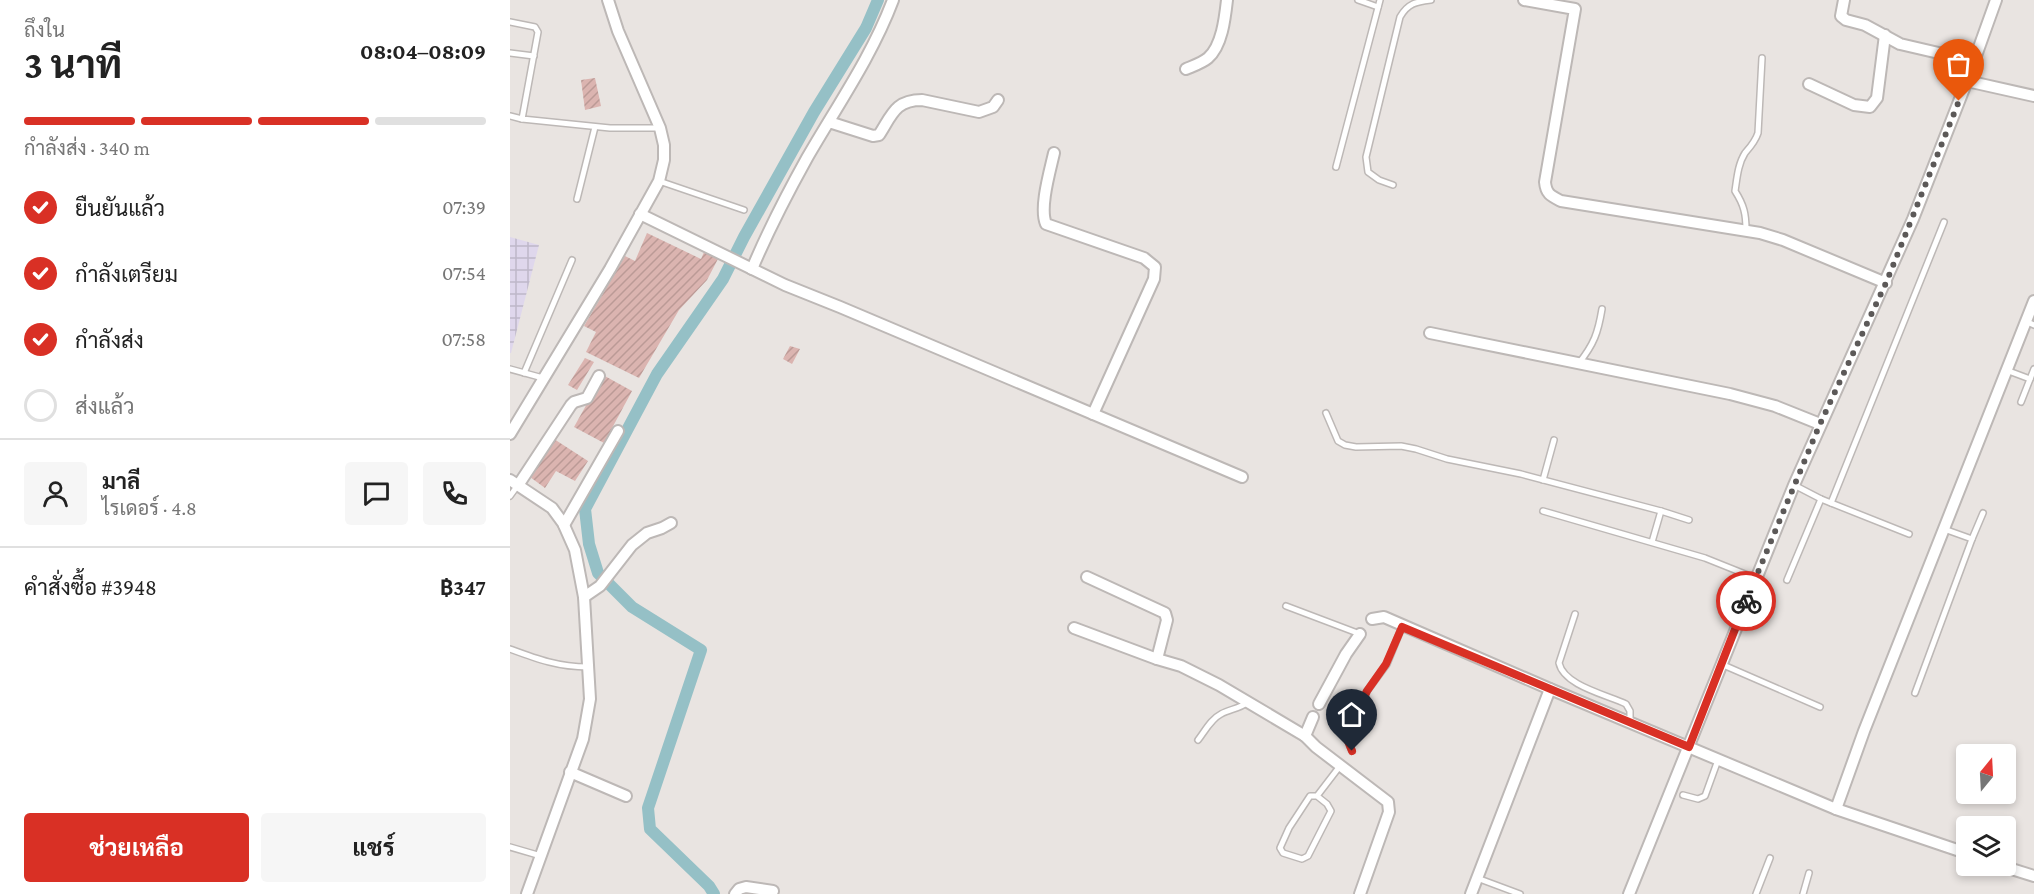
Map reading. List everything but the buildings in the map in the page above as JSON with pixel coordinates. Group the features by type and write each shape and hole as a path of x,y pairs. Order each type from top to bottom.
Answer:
{"street":[{"path":"510,434 610,269 659,181 664,160 664,145 660,128 618,31 608,0"},
{"path":"749,267 871,51 893,0"},
{"path":"1186,69 1208,58 1216,45 1225,20 1227,0"},
{"path":"1524,0 1575,5 1545,182 1550,196 1561,201 1746,230 1783,240 1886,283"},
{"path":"1844,0 1842,16 1846,20 1865,25 1900,44 1943,54 1972,69"},
{"path":"1629,894 1794,485 1913,219 1972,69 1996,0"},
{"path":"1809,84 1854,105 1870,107 1877,98 1885,35"},
{"path":"1967,81 2034,96"},
{"path":"829,122 873,136 879,135 888,117 898,107 912,100 979,112 993,107 998,100"},
{"path":"1054,153 1044,203 1043,218 1046,224 1144,258 1155,267 1154,279 1093,414"},
{"path":"640,214 785,285 1242,477"},
{"path":"1836,809 1864,731 2006,370 2030,323 2034,301"},
{"path":"1430,333 1730,394 1775,406 1820,424"},
{"path":"527,894 583,739 590,699 584,597 575,550 564,525 552,508 514,482 571,405 587,398 599,376"},
{"path":"564,525 618,431"},
{"path":"584,597 600,586 632,545 648,533 670,523"},
{"path":"1088,577 1165,613 1167,620 1157,659"},
{"path":"1372,619 1384,617 1402,627 1836,809 1956,851"},
{"path":"1074,628 1200,675 1305,736 1388,802 1390,807 1360,894"},
{"path":"1319,704 1346,654 1360,634"},
{"path":"1471,894 1550,689"},
{"path":"1305,736 1313,717"},
{"path":"570,772 626,796"},
{"path":"2016,870 2034,876"},
{"path":"735,894 739,889 746,887 773,891"}],"lane":[{"path":"1358,0 1378,7"},
{"path":"1336,167 1380,0"},
{"path":"1393,185 1379,180 1368,172 1366,156 1400,17 1404,9 1412,3 1431,0"},
{"path":"510,22 537,29 522,118"},
{"path":"510,53 534,56"},
{"path":"1746,230 1746,214 1735,191 1745,154 1754,144 1758,133 1762,58"},
{"path":"510,116 595,127 660,128"},
{"path":"577,199 595,127"},
{"path":"659,181 744,210"},
{"path":"1831,503 1944,222"},
{"path":"524,373 572,260"},
{"path":"1578,363 1592,347 1602,309"},
{"path":"510,369 543,378"},
{"path":"2021,402 2034,369"},
{"path":"2006,370 2030,380"},
{"path":"1326,413 1338,441 1345,445 1356,447 1401,446 1416,449 1447,459 1543,480 1689,520"},
{"path":"1543,480 1554,440"},
{"path":"510,496 514,482"},
{"path":"1794,485 1821,499 1909,534"},
{"path":"1787,580 1821,499"},
{"path":"1652,542 1661,511"},
{"path":"1544,512 1705,558 1755,578"},
{"path":"1915,693 1983,513"},
{"path":"1944,529 1972,539"},
{"path":"1286,606 1360,634"},
{"path":"1575,614 1559,663 1561,669 1573,681 1626,704 1630,722"},
{"path":"1352,751 1346,736 1367,691 1386,664 1402,627"},
{"path":"510,649 566,667 588,667"},
{"path":"1721,664 1820,707"},
{"path":"1198,740 1215,718 1223,712 1239,709 1248,702"},
{"path":"1683,795 1698,799 1705,796 1718,760"},
{"path":"1317,796 1340,766"},
{"path":"1310,796 1317,796 1327,804 1330,813 1308,856 1302,859 1283,853 1280,848 1289,828 1310,796"},
{"path":"510,847 541,856"},
{"path":"1756,894 1770,858"},
{"path":"1803,894 1809,873"},
{"path":"1477,878 1520,894"}],"shaded area":[{"path":"510,237 539,245 511,353 510,353"}],"waterway":[{"path":"714,894 709,886 650,829 648,808 701,650 632,607 598,573 589,544 585,509 657,374 723,279 814,112 866,28 878,0"}],"way so far":[{"path":"1746,601 1820,424 1886,283 1959,101"}],"route":[{"path":"1352,751 1346,736 1367,691 1395,647 1402,627 1689,747 1746,601"}]}
